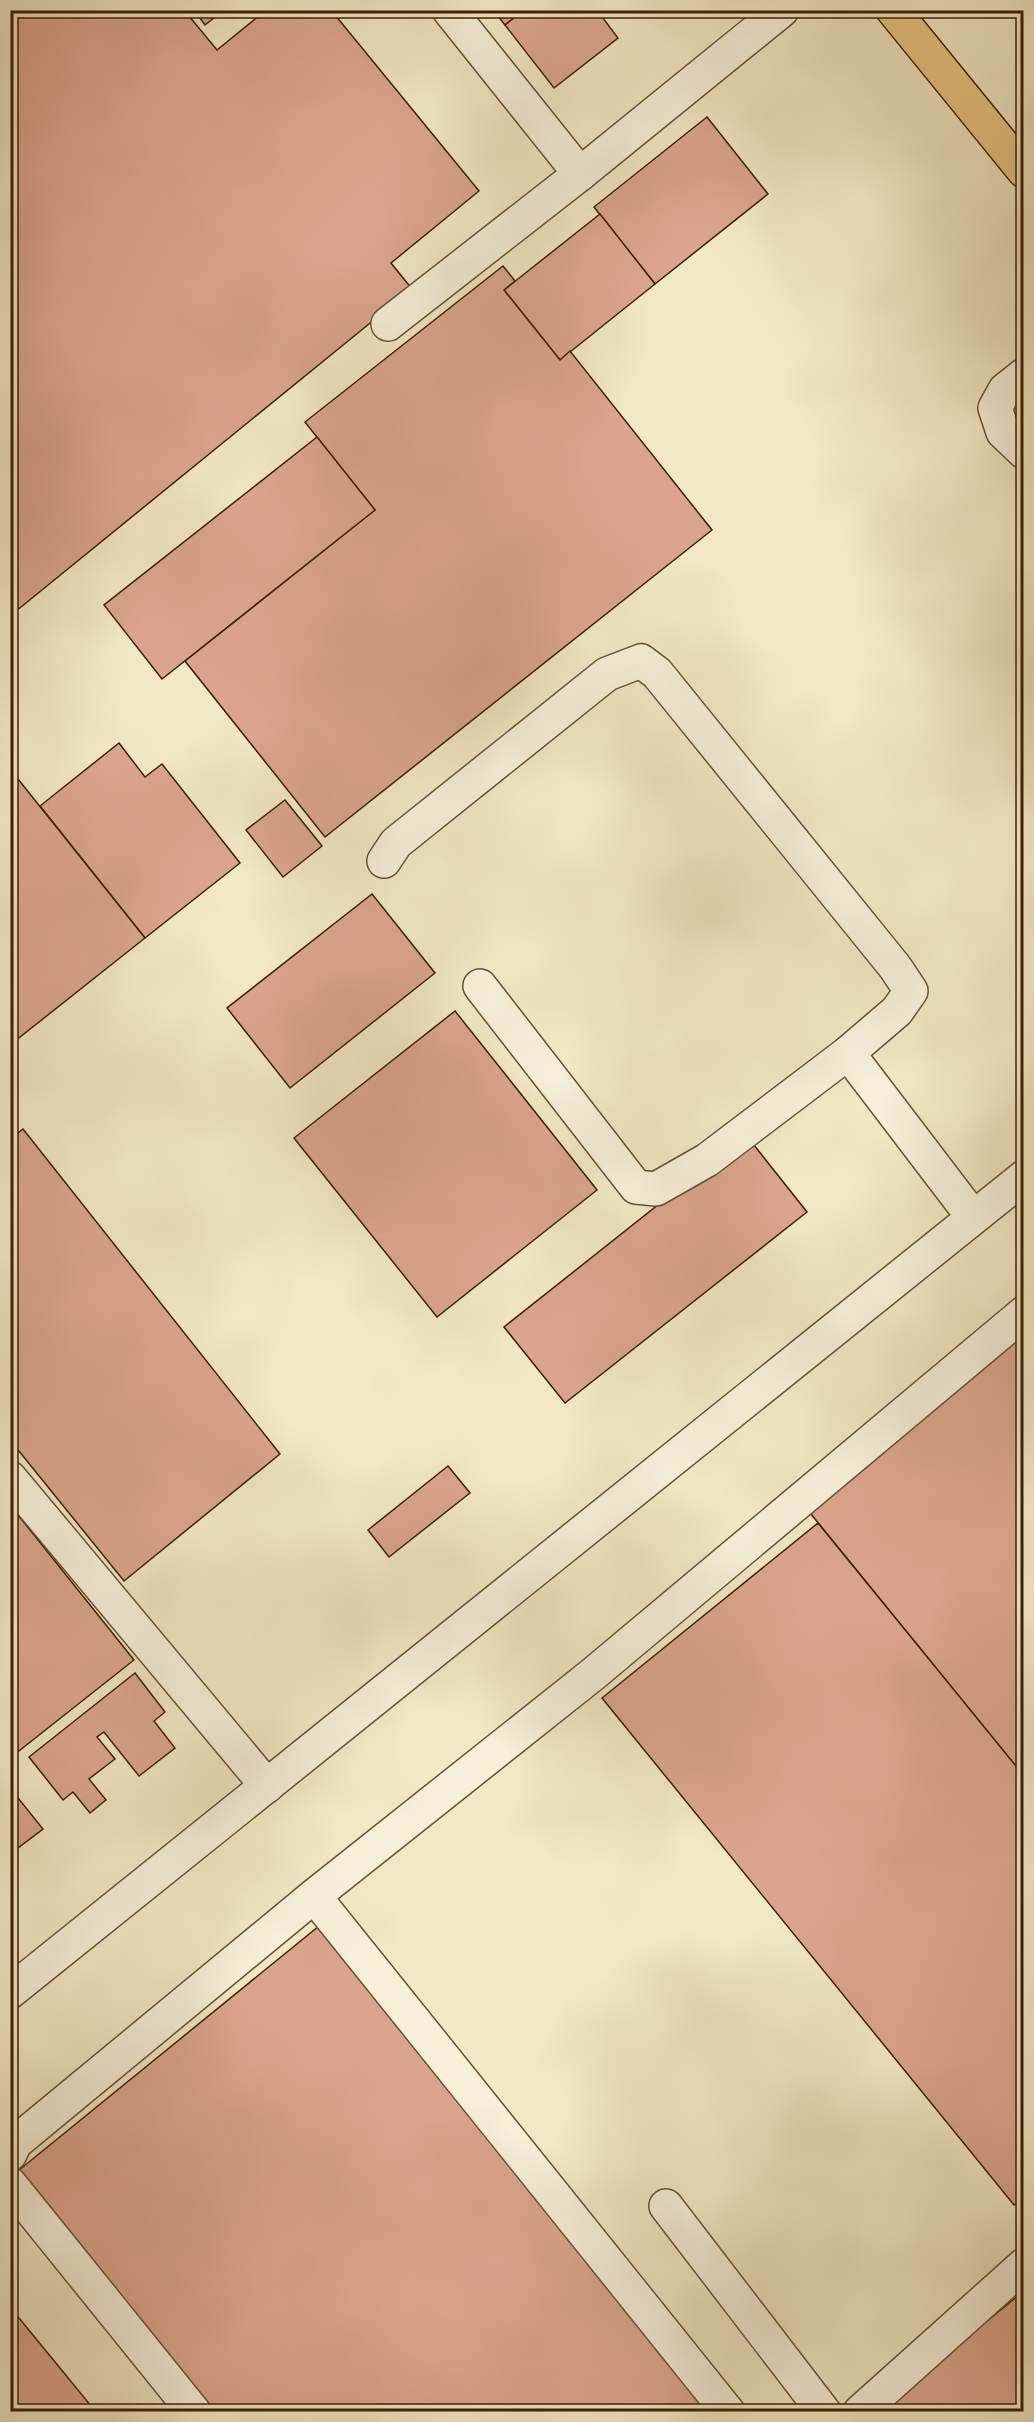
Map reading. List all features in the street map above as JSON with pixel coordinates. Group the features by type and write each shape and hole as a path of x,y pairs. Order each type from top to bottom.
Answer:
{"main road":[{"path":"894,10 1023,171"}],"street":[{"path":"449,10 580,174"},
{"path":"388,324 580,174 782,10"},
{"path":"1023,375 1005,390 995,408 1003,432 1023,452"},
{"path":"384,861 396,843 607,674 641,660 657,673 895,967 910,991 897,1011 848,1053 708,1161 656,1189 636,1186 480,986"},
{"path":"848,1053 973,1217"},
{"path":"10,1992 1023,1177"},
{"path":"10,2154 15,2143 314,1896 592,1675 1023,1313"},
{"path":"10,1478 267,1786"},
{"path":"314,1896 728,2412"},
{"path":"10,2184 194,2412"},
{"path":"666,2206 824,2412"},
{"path":"860,2412 1023,2265"}],"building":[{"path":"10,10 184,10 217,50 266,10 331,10 479,191 391,263 412,289 10,616"},
{"path":"194,10 224,10 205,25"},
{"path":"493,10 524,10 505,25"},
{"path":"524,10 597,10 618,38 554,88 505,25"},
{"path":"707,117 768,194 655,284 594,207"},
{"path":"600,214 655,284 560,360 504,290"},
{"path":"503,266 515,281 504,290 560,360 570,351 712,530 325,837 185,661 375,510 305,422"},
{"path":"317,437 375,510 162,679 104,605"},
{"path":"119,743 145,777 162,764 240,863 145,938 40,806"},
{"path":"10,769 145,938 10,1045"},
{"path":"285,800 322,846 283,877 246,830"},
{"path":"372,894 435,973 290,1088 227,1008"},
{"path":"455,1011 597,1190 437,1317 294,1138"},
{"path":"23,1129 280,1454 124,1581 10,1440 10,1139"},
{"path":"746,1135 807,1212 565,1403 504,1327"},
{"path":"1024,1324 1024,1776 802,1503"},
{"path":"448,1466 470,1493 389,1557 368,1530"},
{"path":"10,1505 134,1660 10,1758"},
{"path":"818,1523 1024,1776 1024,2198 1014,2205 602,1698"},
{"path":"135,1673 165,1712 154,1721 175,1748 139,1776 104,1732 97,1737 115,1759 89,1779 106,1800 90,1813 73,1792 63,1800 29,1757"},
{"path":"10,1788 43,1829 10,1854"},
{"path":"319,1926 717,2412 207,2412 13,2175"},
{"path":"1024,2291 1024,2412 875,2412"},
{"path":"10,2307 96,2412 10,2412"}]}
